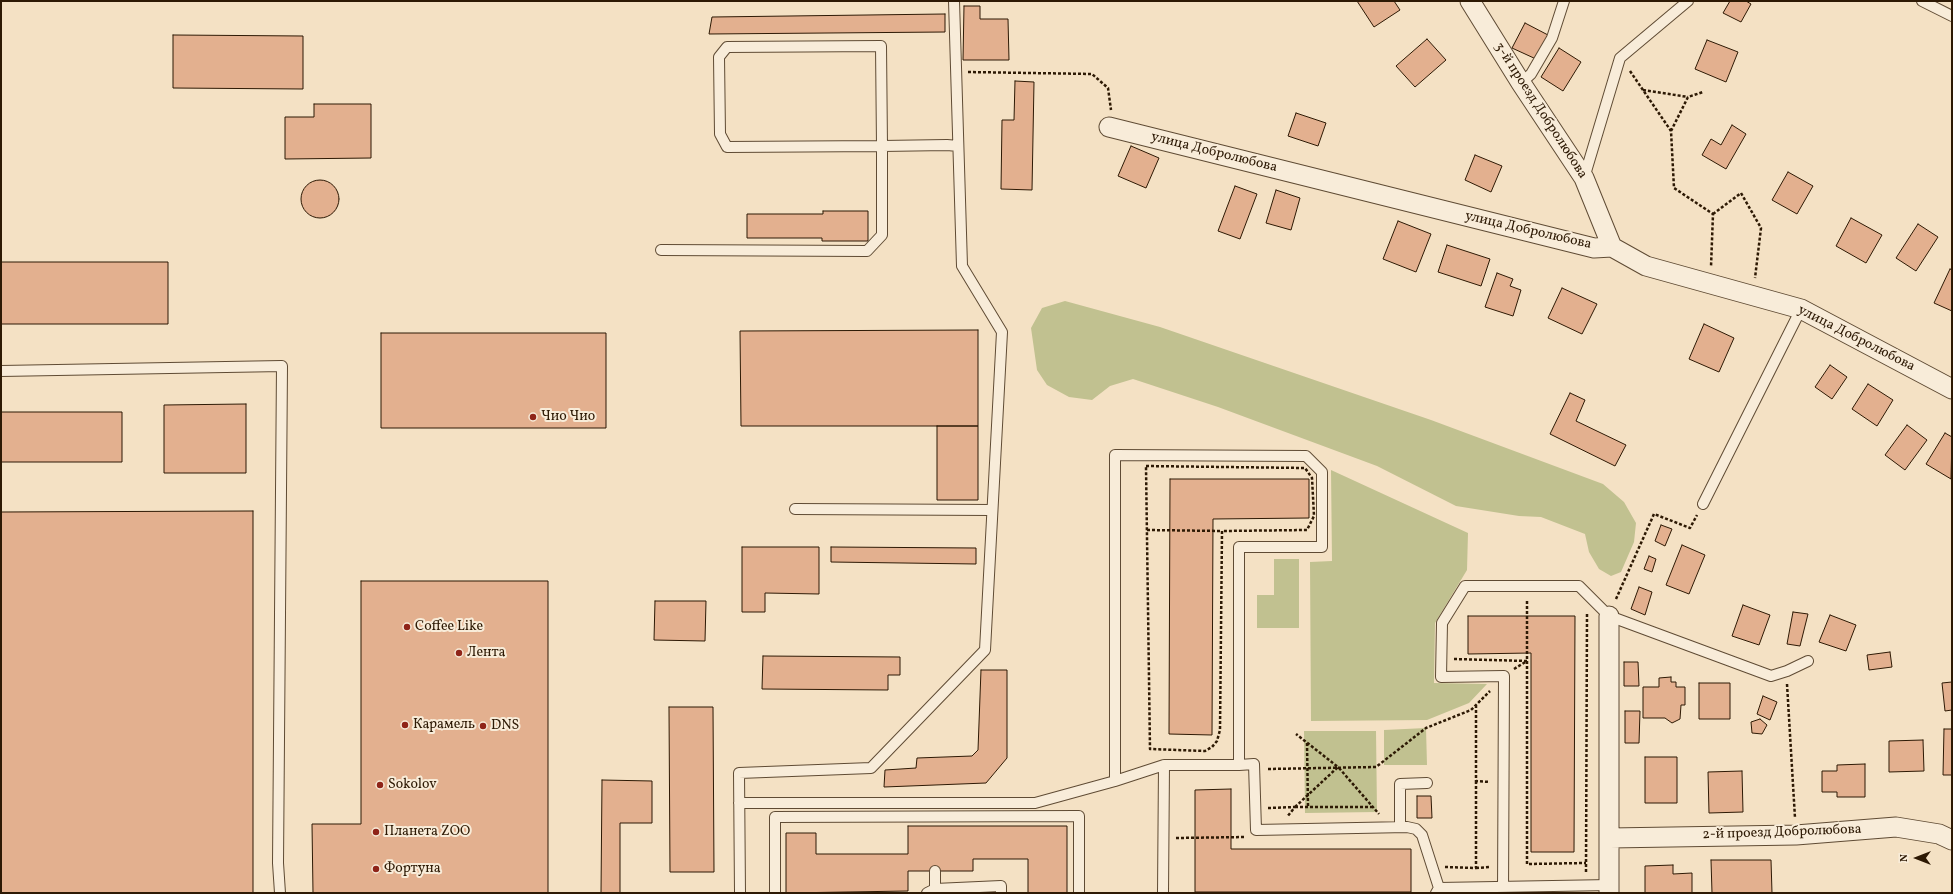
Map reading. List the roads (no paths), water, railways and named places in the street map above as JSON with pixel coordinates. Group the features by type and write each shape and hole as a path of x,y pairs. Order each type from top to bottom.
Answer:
{"street":[{"name":"3-й проезд Добролюбова","path":"1470,1 1521,83 1584,178 1612,247"},
{"name":"улица Добролюбова","path":"1115,128 1594,248 1612,247 1646,266 1801,309 1952,389"},
{"path":"1609,616 1610,889"},
{"name":"2-й проезд Добролюбова","path":"1610,838 1796,835 1896,827 1939,834 1952,840"}],"lane":[{"path":"740,893 739,773 871,768 985,650 1002,332 962,266 954,1"},
{"path":"1521,83 1531,74 1552,38 1564,1"},
{"path":"1584,178 1620,58 1688,1"},
{"path":"1922,1 1952,16"},
{"path":"661,250 867,251 882,235 882,146 881,46 726,47 719,57 720,134 727,147 882,146 958,146"},
{"path":"1703,504 1801,309"},
{"path":"1,371 282,366 278,863 280,893"},
{"path":"1115,781 1115,455 1306,456 1322,472 1322,548 1239,548 1239,765"},
{"path":"795,508 992,510"},
{"path":"1503,890 1502,782 1504,676 1441,677 1442,623 1466,586 1580,586 1609,616 1771,676 1787,671 1808,661"},
{"path":"739,803 1035,803 1115,781 1164,765 1254,764 1256,830 1416,829 1422,835 1438,890 1503,890 1586,885 1610,889"},
{"path":"1163,893 1164,765"},
{"path":"1396,828 1400,784 1427,783"},
{"path":"775,893 775,817 935,821 1079,816 1080,893"},
{"path":"935,871 931,891 1001,886 1001,893"}],"place":[{"name":"Чио Чио","path":"533,417"},
{"name":"Coffee Like","path":"407,627"},
{"name":"Лента","path":"459,653"},
{"name":"Карамель","path":"405,725"},
{"name":"DNS","path":"483,726"},
{"name":"Sokolov","path":"380,785"},
{"name":"Планета ZOO","path":"376,832"},
{"name":"Фортуна","path":"376,869"}]}
